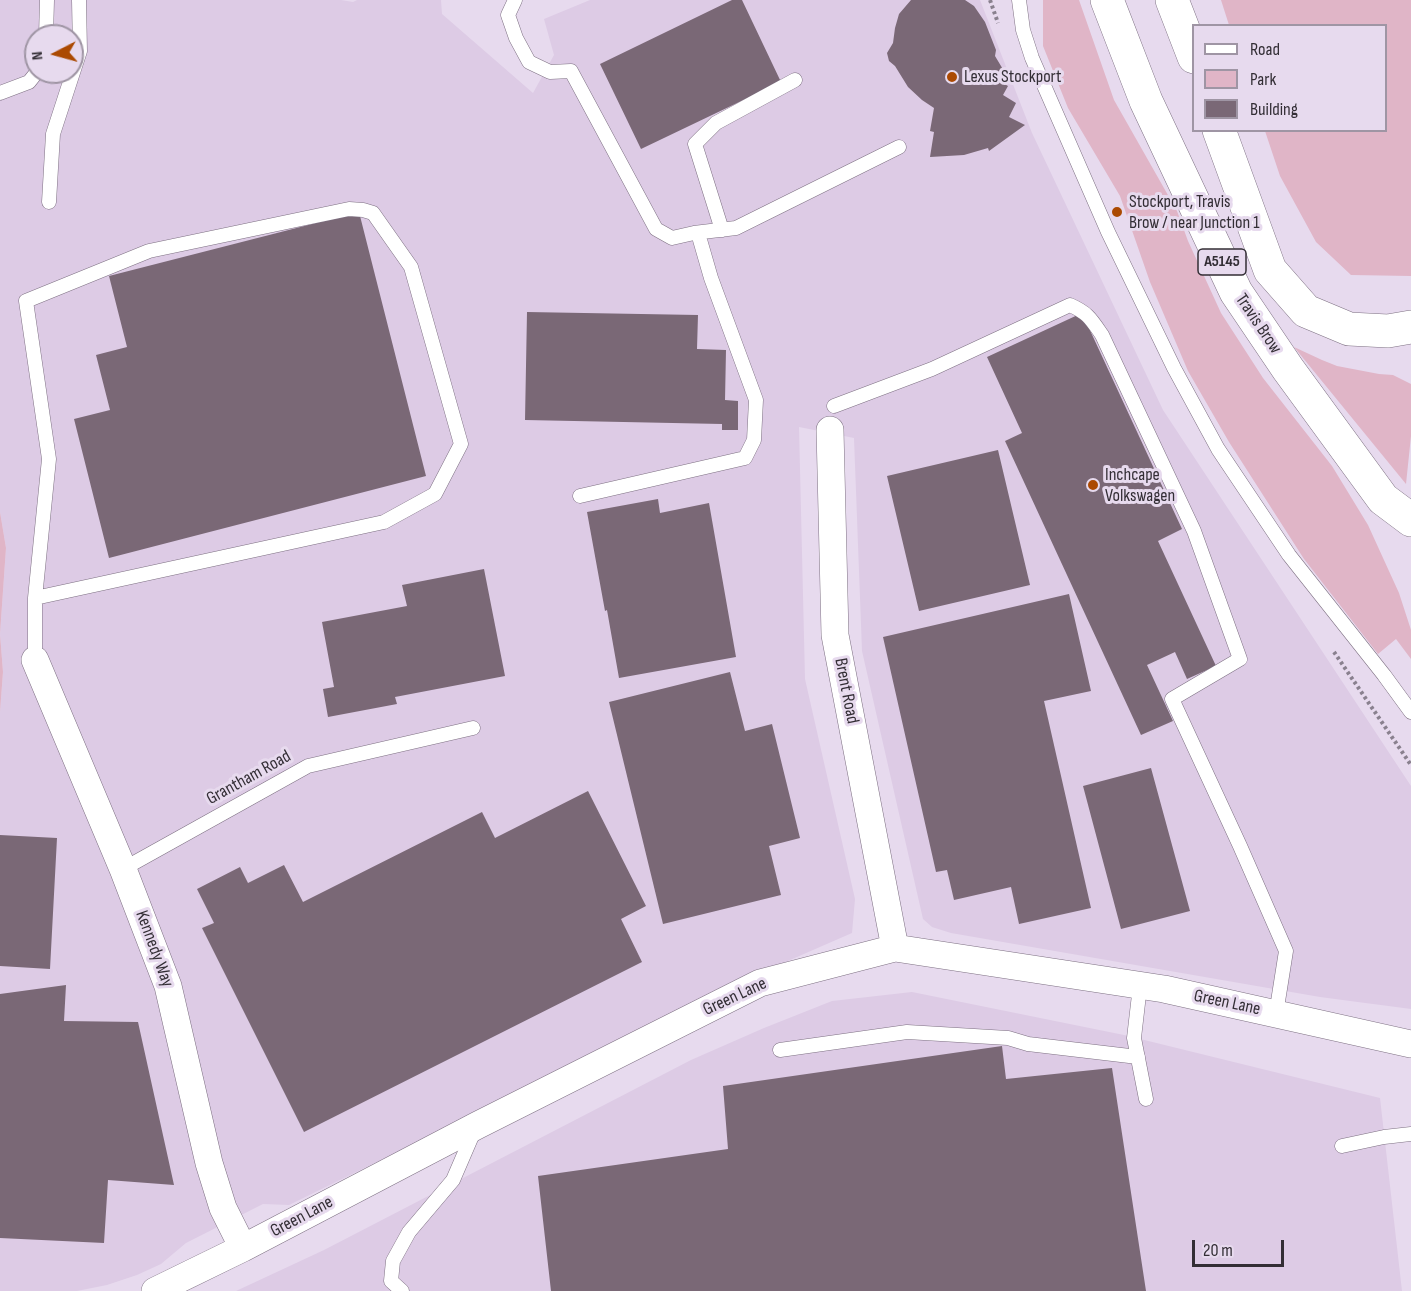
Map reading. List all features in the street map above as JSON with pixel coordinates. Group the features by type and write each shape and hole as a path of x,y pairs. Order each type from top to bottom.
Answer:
{"highway":[{"name":"Travis Brow","path":"1107,0 1146,101 1236,292 1295,379 1383,499 1411,520"},
{"path":"1172,0 1192,52"},
{"name":"A5145","path":"1220,132 1270,270 1306,311 1349,329 1388,331 1411,327"}],"street":[{"name":"Brent Road","path":"832,418 835,635 896,948"},
{"name":"Kennedy Way","path":"35,660 123,869 168,986 209,1163 223,1208 243,1248"},
{"name":"Green Lane","path":"154,1291 243,1248 478,1125 760,983 896,948 1164,989 1409,1046"}],"lane":[{"path":"46,24 47,0"},
{"path":"49,202 53,134 80,51 79,0"},
{"path":"515,0 508,15 516,38 529,62 550,72 571,71 656,229 672,238 736,228 899,147"},
{"path":"1019,0 1023,30 1032,58 1108,232 1174,368 1218,449 1288,555 1411,712"},
{"path":"722,230 695,144 716,123 795,80"},
{"path":"0,93 24,84"},
{"path":"35,598 384,522 435,494 461,444 411,267 373,213 349,209 149,251 26,302 49,459 35,598 35,660"},
{"path":"580,496 744,458 754,440 756,400 711,278 698,233"},
{"path":"832,418 1070,305 1089,316 1102,335 1194,531 1240,659 1172,699 1286,951 1275,1014"},
{"name":"Grantham Road","path":"123,869 308,766 473,728"},
{"path":"1140,986 1134,1038 1146,1099"},
{"path":"780,1050 907,1032 1008,1038 1028,1044 1138,1057"},
{"path":"402,1291 392,1281 393,1262 409,1232 453,1180 478,1125"},
{"path":"1342,1146 1411,1134"}],"shaded area":[{"path":"0,0 341,0 353,2 357,0 441,0 442,14 533,93 554,55 544,19 590,0 980,0 1032,133 1163,410 1411,786 1411,1009 1320,997 951,933 932,927 923,919 862,651 854,438 799,427 805,679 855,899 852,933 774,967 289,1205 263,1204 186,1243 161,1264 137,1275 107,1285 77,1291 0,1291 0,712 3,672 0,634 6,548 0,512"},
{"path":"912,992 1124,1035 1380,1098 1402,1291 236,1291 324,1250 691,1060 832,1001"}],"green space":[{"path":"1043,0 1079,0 1114,100 1177,211 1221,313 1263,378 1332,466 1368,525 1399,593 1411,630 1411,659 1396,639 1378,654 1304,559 1229,442 1188,371 1150,282 1120,196 1068,108 1043,46"},
{"path":"1221,0 1411,0 1411,276 1351,275 1316,242 1280,176 1265,132 1387,132 1387,24 1229,24"},
{"path":"1294,347 1337,366 1393,375 1411,384 1411,436 1406,484"},
{"path":"0,512 6,548 0,634"},
{"path":"0,634 3,672 0,712"}],"building":[{"path":"732,0 742,0 781,82 641,149 600,64"},
{"name":"Lexus Stockport","path":"911,0 965,0 974,6 985,22 996,50 995,56 1004,71 1001,82 1008,86 1003,95 1016,103 1009,117 1025,125 989,151 988,148 964,155 930,157 934,132 930,131 934,108 908,87 895,66 889,61 887,53 893,43 899,14"},
{"path":"359,212 426,476 109,558 74,419 110,410 96,355 127,347 109,276"},
{"path":"527,312 698,315 697,349 726,350 725,400 738,401 738,430 722,430 722,424 525,420"},
{"name":"Inchcape Volkswagen","path":"1082,313 1182,529 1158,541 1216,666 1187,679 1175,652 1147,665 1173,721 1141,735 1005,441 1022,433 987,357"},
{"path":"998,450 1030,585 919,611 887,476"},
{"path":"658,499 660,513 709,503 736,657 619,678 587,512"},
{"path":"484,569 505,676 395,697 397,704 328,717 323,689 334,687 322,622 407,606 402,585"},
{"path":"1069,594 1091,691 1044,701 1091,908 1019,924 1011,887 954,900 947,870 936,872 883,637"},
{"path":"730,672 745,731 772,724 800,838 769,846 781,895 663,924 609,702"},
{"path":"1151,768 1190,911 1121,929 1083,786"},
{"path":"588,791 646,906 621,919 642,962 304,1132 202,928 214,923 197,889 240,867 248,883 284,865 303,902 482,812 495,838"},
{"path":"0,835 57,838 50,969 0,966"},
{"path":"66,985 64,1021 138,1022 174,1185 108,1180 104,1243 0,1238 0,994"},
{"path":"1002,1046 1006,1079 1112,1068 1146,1291 551,1291 538,1176 728,1149 723,1086"}],"place":[{"name":"Lexus Stockport","path":"952,77"},
{"name":"Stockport, Travis Brow / near Junction 1","path":"1117,212"},
{"name":"Inchcape Volkswagen","path":"1093,485"}]}
